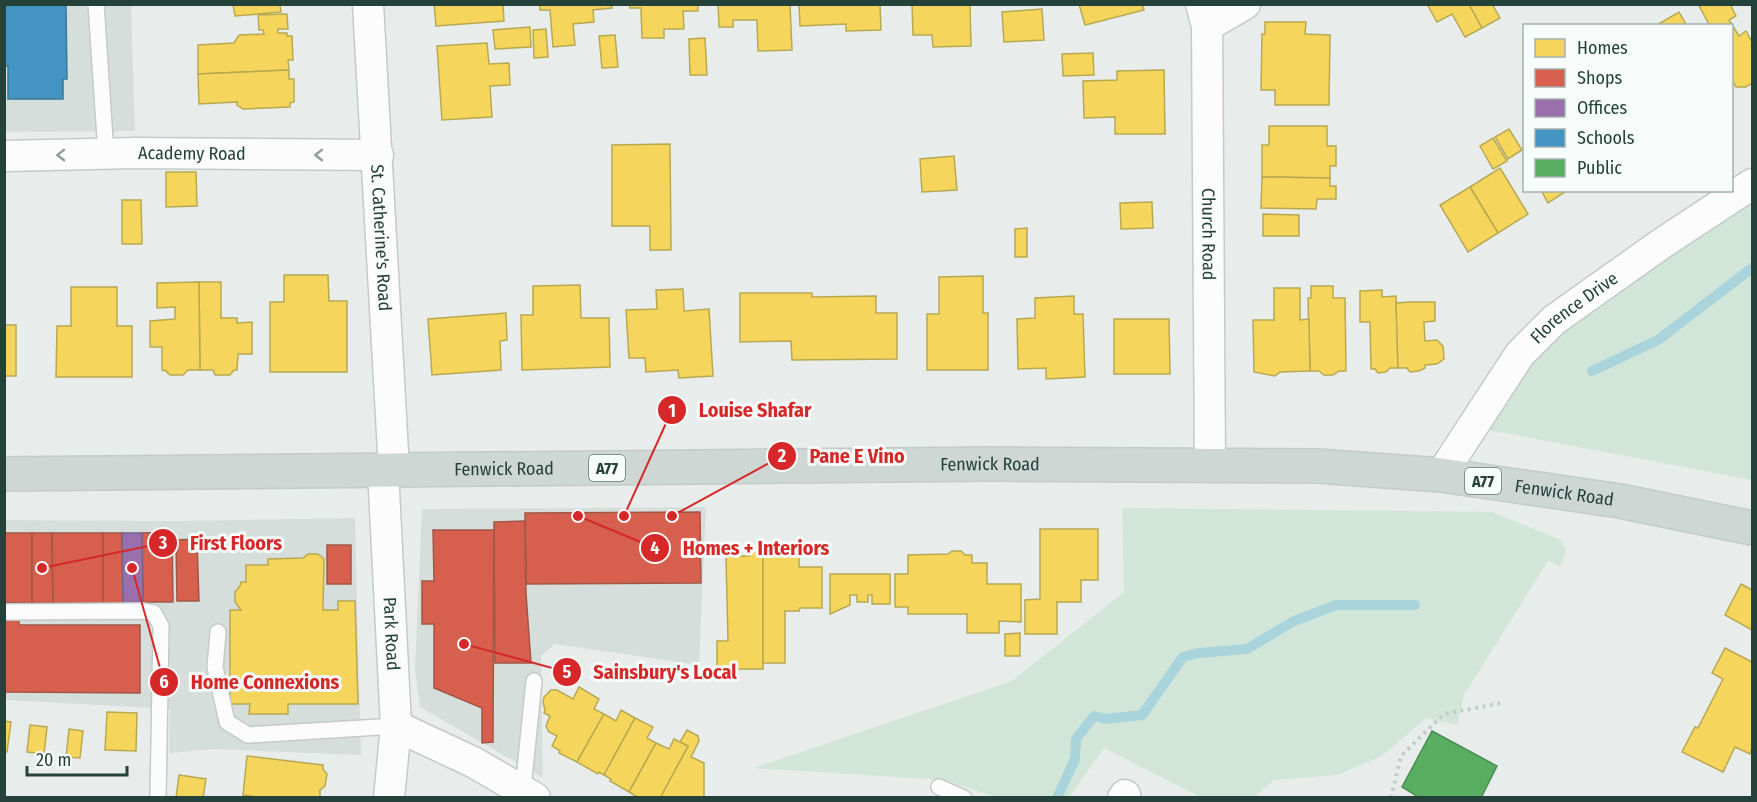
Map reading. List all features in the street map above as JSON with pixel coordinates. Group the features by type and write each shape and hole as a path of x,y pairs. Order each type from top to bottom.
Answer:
{"main road":[{"name":"Fenwick Road","path":"4,474 1210,464 1318,466 1441,475 1620,501 1752,528"}],"street":[{"name":"St. Catherine's Road","path":"368,4 378,155 388,470"},
{"path":"1204,15 1245,4"},
{"name":"Church Road","path":"1204,15 1210,464"},
{"name":"Academy Road","path":"4,156 378,155"},
{"name":"Florence Drive","path":"1441,475 1520,354 1554,320 1661,244 1752,184"},
{"name":"Park Road","path":"388,470 396,726 389,798"},
{"path":"396,726 473,762 529,793"}],"lane":[{"path":"96,4 106,154"},
{"path":"4,612 142,611 154,613 161,626 158,798"},
{"path":"218,632 215,667 227,722 248,735 396,726"},
{"path":"529,793 534,681"},
{"path":"939,787 964,798"}],"path":[{"path":"1391,798 1401,756 1444,714 1502,703"}],"shaded area":[{"path":"4,5 131,5 135,131 5,132"},
{"path":"706,507 699,665 555,644 541,656 543,778 420,707 415,670 422,509"},
{"path":"355,518 361,755 214,749 169,753 170,709 5,700 5,520 174,521"}],"green space":[{"path":"1752,201 1752,480 1489,430 1529,360 1576,315"},
{"path":"1122,508 1492,512 1559,539 1566,549 1560,567 1548,561 1464,695 1457,725 1426,718 1382,756 1337,775 1274,780 1254,797 1200,797 1104,748 1069,797 996,797 943,780 754,768 1012,681 1124,592"}],"building: Homes":[{"path":"233,4 280,4 281,12 235,16"},
{"path":"434,4 503,4 504,21 436,26"},
{"path":"540,4 611,4 612,8 593,10 594,22 573,24 575,45 553,47 550,10 540,10"},
{"path":"629,4 698,4 698,11 683,11 684,29 664,29 664,38 642,38 641,8 630,8"},
{"path":"718,4 790,4 792,50 758,51 757,20 733,20 733,27 719,27"},
{"path":"799,4 880,4 881,30 846,31 846,24 800,26"},
{"path":"912,4 970,4 971,46 933,47 932,35 913,35"},
{"path":"1079,4 1142,4 1144,10 1085,25"},
{"path":"1427,4 1469,4 1482,28 1465,37 1452,14 1437,22"},
{"path":"1469,4 1492,4 1500,18 1482,28"},
{"path":"1698,4 1730,4 1736,16 1729,20 1732,24 1709,24"},
{"path":"1042,9 1044,40 1004,42 1002,12"},
{"path":"1679,12 1686,24 1659,24"},
{"path":"287,14 288,29 278,29 278,33 287,33 287,36 292,36 293,60 288,60 289,70 198,74 198,45 234,43 239,35 264,34 263,30 259,30 258,15"},
{"path":"1265,22 1306,22 1305,34 1330,35 1329,105 1275,105 1275,90 1261,90 1262,34 1265,34"},
{"path":"1733,26 1739,36 1746,31 1752,42 1752,83 1746,87 1736,87 1733,82"},
{"path":"530,27 531,47 495,49 493,30"},
{"path":"546,29 548,57 534,58 533,30"},
{"path":"615,35 618,67 602,68 599,36"},
{"path":"705,38 707,75 690,75 689,39"},
{"path":"487,43 489,64 509,63 510,85 490,86 492,117 442,120 437,46"},
{"path":"1093,53 1094,75 1063,76 1062,54"},
{"path":"289,70 289,79 294,79 294,102 290,103 290,107 243,109 237,105 237,102 199,104 198,74"},
{"path":"1164,70 1165,134 1115,134 1115,117 1084,118 1083,81 1117,80 1117,71"},
{"path":"1269,126 1327,126 1327,146 1336,146 1336,166 1330,166 1330,178 1262,177 1262,145 1269,145"},
{"path":"1509,129 1522,150 1508,159 1495,137"},
{"path":"1493,138 1507,161 1493,169 1480,146"},
{"path":"670,144 671,250 650,250 650,226 612,226 612,145"},
{"path":"954,156 957,190 922,192 920,159"},
{"path":"1500,168 1528,214 1498,233 1470,187"},
{"path":"166,172 196,172 197,206 166,207"},
{"path":"1262,177 1330,178 1330,186 1336,186 1336,199 1317,199 1316,209 1261,208"},
{"path":"1470,187 1498,233 1468,252 1440,205"},
{"path":"1542,192 1565,192 1548,203"},
{"path":"122,200 141,200 142,244 122,244"},
{"path":"1152,202 1153,228 1121,229 1120,203"},
{"path":"1263,214 1299,215 1299,236 1263,236"},
{"path":"1027,228 1027,257 1015,257 1015,229"},
{"path":"284,275 328,275 329,301 347,301 347,372 270,372 270,302 284,302"},
{"path":"983,276 983,313 988,313 988,370 927,370 927,314 939,314 939,277"},
{"path":"199,282 221,282 221,318 237,318 237,323 252,322 252,354 238,354 237,370 230,375 215,375 213,370 200,370"},
{"path":"199,282 200,370 188,370 183,375 170,375 162,370 162,347 150,347 150,321 175,319 175,307 157,308 157,283"},
{"path":"580,285 581,318 609,318 610,367 522,370 521,315 533,315 533,286"},
{"path":"1311,286 1333,286 1333,298 1345,298 1346,371 1324,375 1319,371 1310,371 1308,298 1311,298"},
{"path":"71,287 117,287 117,326 132,326 132,377 56,377 57,326 71,326"},
{"path":"1274,288 1300,288 1300,320 1309,319 1310,371 1280,372 1275,376 1254,372 1253,320 1274,320"},
{"path":"683,289 684,311 709,309 713,376 679,378 678,370 646,372 645,358 629,358 626,310 657,309 656,290"},
{"path":"1382,290 1382,297 1396,296 1398,368 1390,368 1386,372 1378,373 1375,369 1371,369 1370,322 1360,322 1360,291"},
{"path":"740,293 812,293 812,297 876,296 876,313 897,313 897,359 792,360 791,341 740,342"},
{"path":"1074,296 1074,314 1083,314 1085,377 1046,379 1046,368 1018,369 1017,319 1035,318 1035,298"},
{"path":"1435,302 1435,321 1424,322 1425,341 1437,340 1443,346 1444,359 1437,364 1425,365 1425,368 1419,371 1410,372 1407,368 1398,368 1396,303"},
{"path":"506,313 507,340 500,341 501,370 432,375 428,319"},
{"path":"1114,319 1169,319 1170,374 1114,374"},
{"path":"4,325 16,325 16,376 4,376"},
{"path":"1040,529 1098,529 1098,580 1081,580 1081,602 1057,602 1057,634 1025,634 1025,600 1040,599"},
{"path":"750,548 763,548 763,669 717,669 717,641 728,641 726,556 750,556"},
{"path":"763,548 777,548 777,556 799,556 799,567 822,567 822,608 785,611 785,663 763,663"},
{"path":"952,551 972,555 972,563 987,563 987,584 1021,584 1021,622 999,621 999,633 967,633 967,614 908,614 908,607 895,607 895,574 908,574 908,555 948,554"},
{"path":"308,554 318,554 324,559 323,610 338,610 338,601 355,601 358,704 288,704 288,714 249,714 250,704 230,704 230,610 241,610 235,602 235,592 241,582 246,582 246,565 268,565 268,559 303,558"},
{"path":"830,574 890,574 890,604 872,604 872,595 868,595 868,602 857,602 857,595 850,595 850,605 830,614"},
{"path":"1741,584 1752,590 1752,630 1725,615"},
{"path":"1020,633 1020,656 1005,656 1005,634"},
{"path":"1725,648 1752,662 1752,748 1750,754 1735,747 1723,772 1682,752 1695,727 1698,728 1723,679 1712,673"},
{"path":"579,687 599,699 594,709 604,714 577,762 559,753 560,751 552,746 557,736 549,732 546,726 550,716 544,713 543,702 544,697 551,690 557,690 573,699"},
{"path":"621,710 635,718 604,775 577,762 604,714 616,721"},
{"path":"107,712 137,713 136,751 105,750"},
{"path":"635,718 653,727 647,738 656,743 629,792 604,775"},
{"path":"4,721 11,722 7,752 4,752"},
{"path":"30,725 47,727 44,754 27,752"},
{"path":"69,729 83,731 80,758 66,757"},
{"path":"687,730 698,736 699,741 691,757 704,763 704,798 660,798 688,746 680,742"},
{"path":"674,739 688,746 660,798 639,798 629,792 656,743 669,749"},
{"path":"247,756 323,765 327,774 325,786 320,790 320,798 265,798 243,795"},
{"path":"179,775 206,779 203,798 176,798"}],"building: Shops":[{"path":"700,512 701,583 526,584 525,513"},
{"path":"525,521 526,593 531,663 495,663 494,522"},
{"path":"433,530 494,530 493,742 482,743 482,708 434,688 434,624 422,624 422,581 434,581"},
{"path":"172,532 173,602 143,602 142,533"},
{"path":"4,533 32,533 32,603 4,603"},
{"path":"32,533 52,533 53,603 32,603"},
{"path":"52,533 103,533 103,603 53,603"},
{"path":"103,533 122,533 123,603 103,603"},
{"path":"197,539 199,601 177,601 176,540"},
{"path":"327,545 351,545 351,584 327,584"},
{"path":"5,603 19,603 19,625 140,625 140,693 4,692"}],"building: Offices":[{"path":"122,533 142,533 143,602 123,603"}],"building: Schools":[{"path":"4,4 66,4 67,79 63,79 63,99 8,99 8,66 4,66"}],"building: Public":[{"path":"1432,731 1497,766 1481,798 1420,798 1402,787"}],"waterway":[{"path":"1592,371 1658,340 1752,268"},
{"path":"1057,798 1075,759 1076,739 1094,716 1105,719 1142,715 1183,657 1199,653 1247,649 1294,621 1336,605 1415,605"}],"place":[{"name":"Homes + Interiors","path":"578,516"},
{"name":"Louise Shafar","path":"624,516"},
{"name":"Pane E Vino","path":"672,516"},
{"name":"First Floors","path":"42,568"},
{"name":"Home Connexions","path":"132,568"},
{"name":"Sainsbury's Local","path":"464,644"}]}
